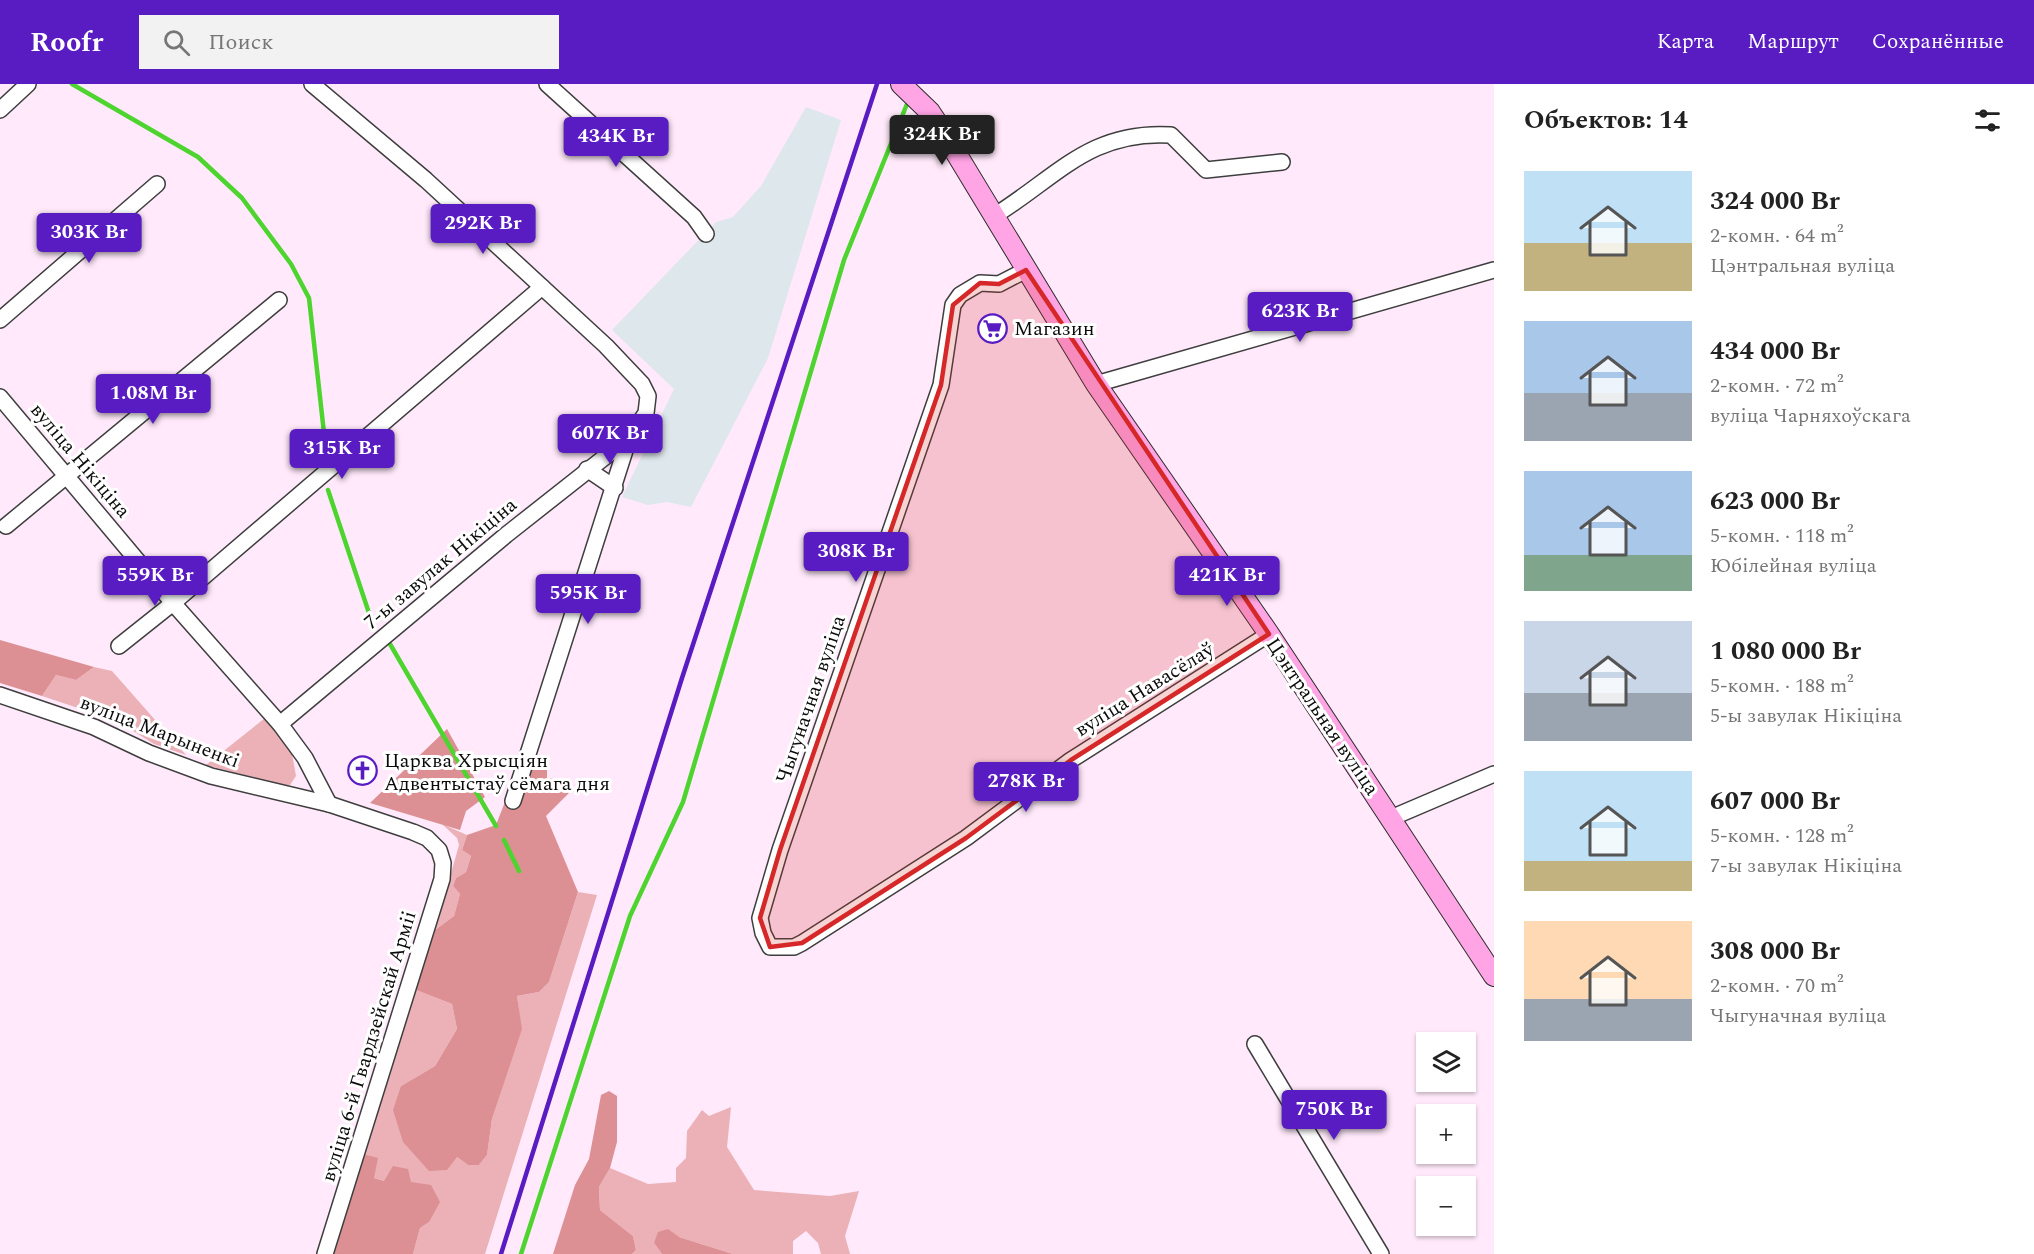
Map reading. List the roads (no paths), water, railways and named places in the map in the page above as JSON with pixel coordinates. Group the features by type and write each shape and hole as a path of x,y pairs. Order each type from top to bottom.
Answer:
{"street":[{"path":"0,110 27,84"},
{"path":"312,84 426,180 606,346 642,384 648,396 646,413 629,438 615,488 513,801"},
{"path":"548,84 694,217 706,234"},
{"name":"Цэнтральная вуліца","path":"908,90 942,130 1096,384 1269,634 1494,976"},
{"path":"994,216 1081,154 1129,135 1171,135 1206,170 1282,162"},
{"path":"0,320 157,184"},
{"name":"Чыгуначная вуліца","path":"770,947 763,933 760,918 780,850 941,385 953,306 960,295 980,283 1006,282 1026,270"},
{"path":"1096,384 1494,270"},
{"path":"119,646 173,603 542,287"},
{"path":"6,526 279,300"},
{"name":"вуліца Нікіціна","path":"0,397 173,603 280,724 305,759 329,804"},
{"name":"7-ы завулак Нікіціна","path":"280,724 587,469 629,438"},
{"path":"587,469 615,488"},
{"name":"вуліца Навасёлаў","path":"770,947 794,947 802,943 966,838 1071,760 1269,634"},
{"name":"вуліца Марыненкі","path":"0,695 94,727 149,753 211,776 329,804 413,832 427,838 439,850"},
{"path":"1392,818 1494,774"},
{"name":"вуліца 6-й Гвардзейскай Арміі","path":"325,1254 442,879 443,863 439,850"},
{"path":"1255,1044 1381,1254"}],"waterway":[{"path":"72,84 198,157 242,198 291,264 309,298 326,451"},
{"path":"521,1254 630,916 683,802 844,260 907,104"},
{"path":"328,490 373,625"},
{"path":"390,644 496,826"},
{"path":"504,840 519,871"}],"railway":[{"path":"501,1254 682,678 877,84"}],"place":[{"name":"Магазин","path":"993,328"},
{"name":"Царква Хрысціян Адвентыстаў сёмага дня","path":"363,771"}]}
